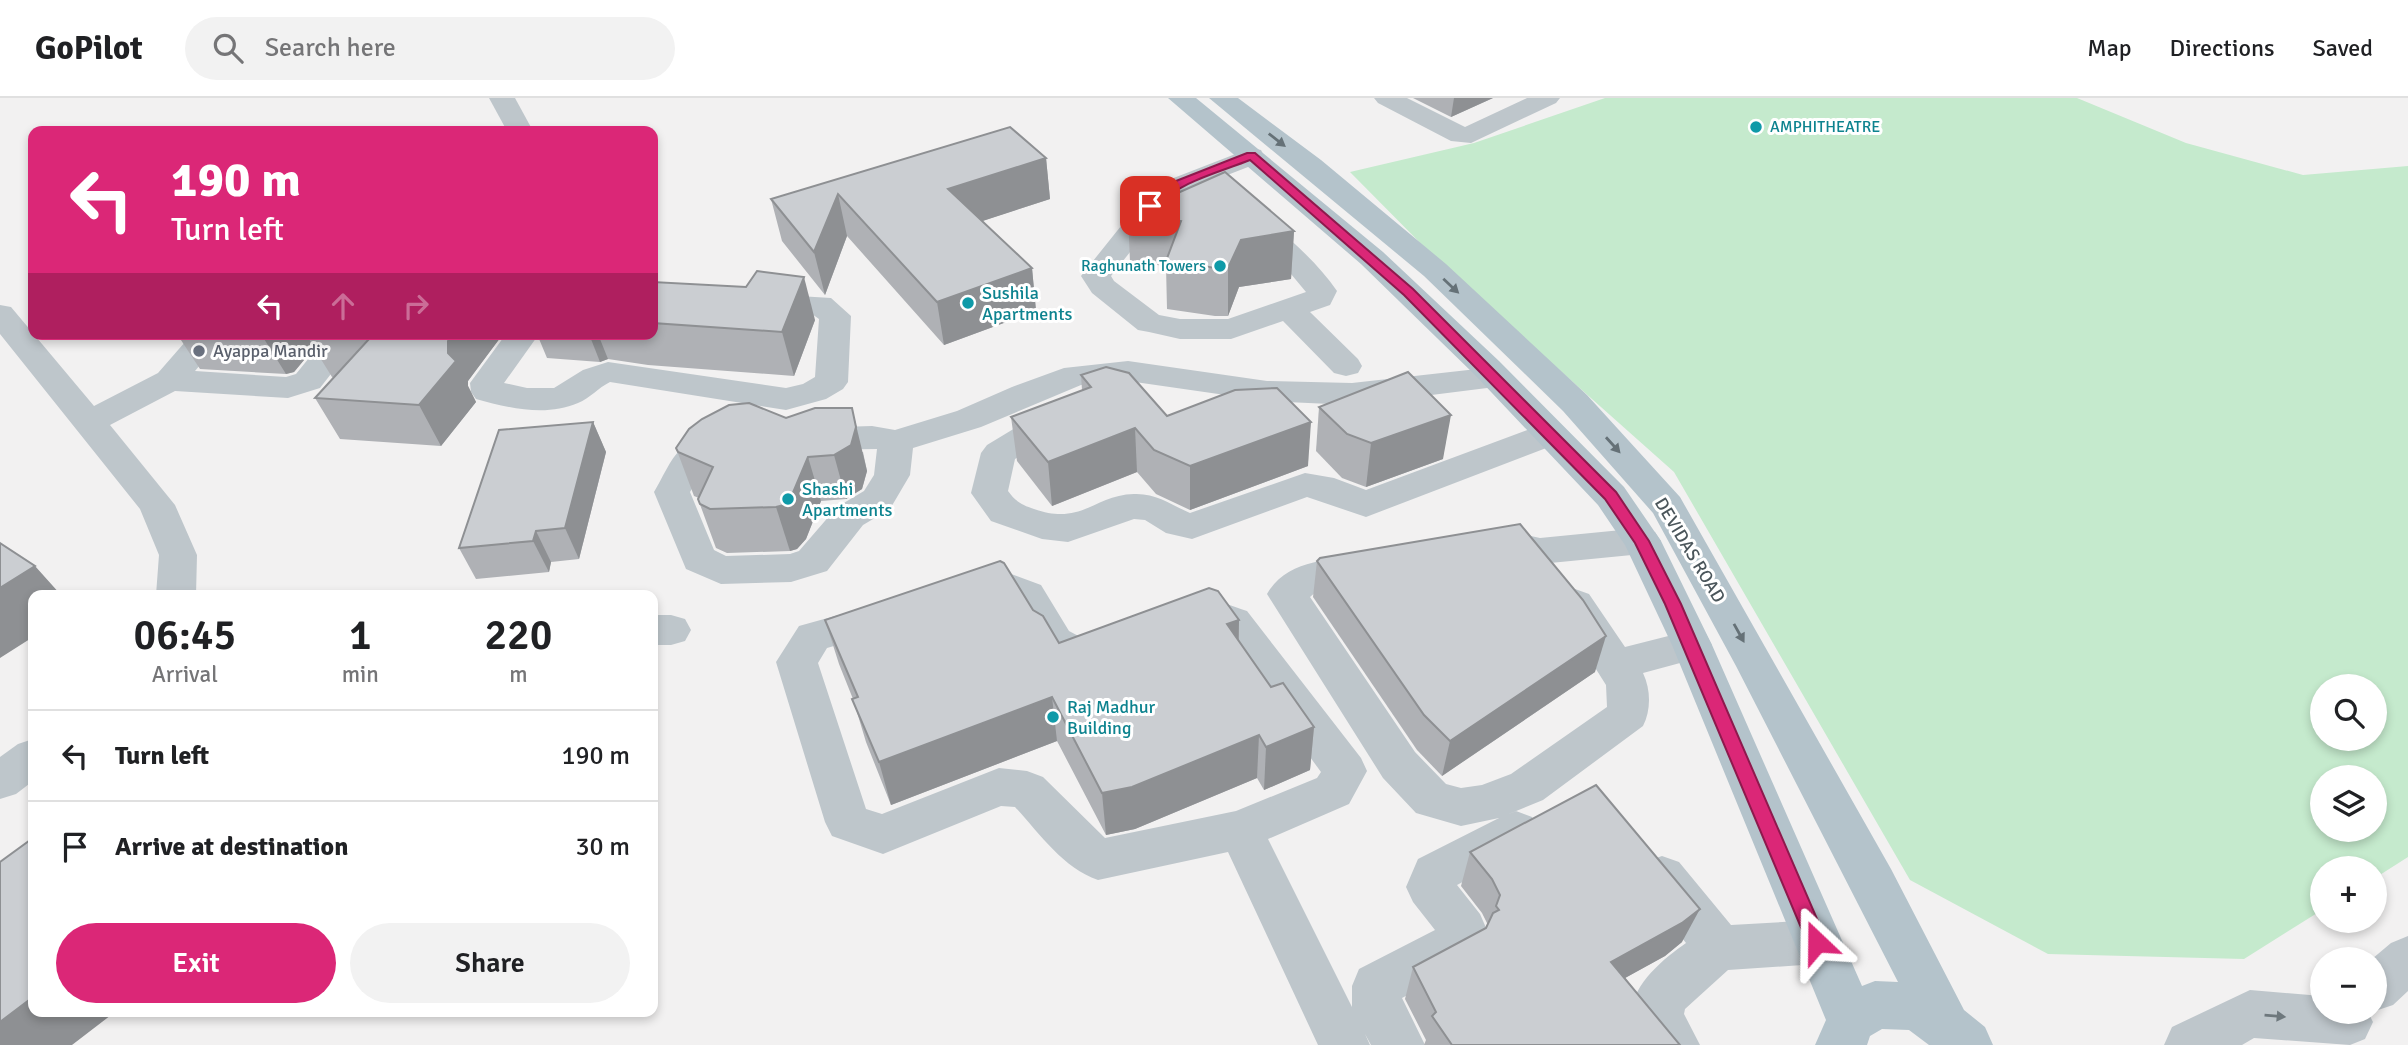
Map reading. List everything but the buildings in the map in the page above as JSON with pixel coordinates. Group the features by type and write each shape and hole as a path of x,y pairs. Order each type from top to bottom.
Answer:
{"main road":[{"name":"DEVIDAS ROAD","path":"1181,98 1372,258 1503,385 1611,496 1642,541 1692,645 1817,942 1846,1032"},
{"name":"DEVIDAS ROAD","path":"1222,98 1311,166 1435,271 1576,403 1667,506 1775,699 1956,1036"},
{"path":"1846,1032 1875,1005 1918,1006 1956,1036"}],"street":[{"path":"502,98 517,126"},
{"path":"1387,98 1460,135 1471,135 1534,100"},
{"path":"1198,177 1302,268 1322,290 1319,298 1231,328 1180,329 1149,323 1103,287 1096,276 1163,192 1198,177 1251,156"},
{"path":"519,340 487,383 488,393 550,400 566,396 592,376 608,372 786,399 814,392 831,382 835,316 820,305 658,296"},
{"path":"1288,308 1346,366"},
{"path":"0,314 157,505 178,555 176,590"},
{"path":"90,422 170,380 205,340"},
{"path":"170,380 288,388 308,381 341,340"},
{"path":"896,441 892,475 877,500 850,516 813,561 791,568 721,570 699,559 672,492 693,458 736,435 769,434 800,439 872,437 896,441 969,419 1024,394 1076,375 1128,371 1267,391 1352,394 1503,385"},
{"path":"1242,420 1429,422 1503,385"},
{"path":"1152,408 1107,397 1069,410 999,453 989,493 1004,512 1042,526 1068,529 1132,506 1153,508 1179,524 1192,526 1305,485 1321,487 1366,504 1550,434"},
{"path":"1429,422 1472,463"},
{"path":"1458,554 1513,545 1540,551 1642,541"},
{"path":"1403,562 1307,578 1287,594 1399,765 1432,800 1461,807 1484,804 1527,787 1628,714 1627,683 1540,551"},
{"path":"1103,645 1077,653 1055,642 1027,595 1003,585 813,637 797,662 848,822 883,834 999,787 1027,790 1080,846 1098,860 1241,830 1333,791 1345,771 1233,622 1204,612 1153,629"},
{"path":"1615,665 1692,645"},
{"path":"0,781 28,761"},
{"path":"1399,1045 1377,1006 1377,986 1458,943 1463,930 1430,887 1435,874 1578,799"},
{"path":"1241,830 1344,1045"},
{"path":"1634,843 1720,948"},
{"path":"1674,1045 1658,1019 1661,998 1700,961 1720,948 1817,942"},
{"path":"2387,981 2408,959"},
{"path":"2190,1045 2250,1014 2310,1015"}],"green space":[{"path":"1605,98 2077,98 2186,143 2303,175 2408,166 2408,857 2387,870 2387,856 2310,856 2310,918 2244,959 2048,954 1910,880 1674,472 1446,269 1350,172 1474,143"}],"place":[{"name":"AMPHITHEATRE","path":"1756,127"},
{"name":"Raghunath Towers","path":"1220,266"},
{"name":"Sushila Apartments","path":"968,303"},
{"name":"Ayappa Mandir","path":"199,351"},
{"name":"Shashi Apartments","path":"788,499"},
{"name":"Raj Madhur Building","path":"1053,717"}],"route":[{"path":"1150,206 1163,192 1175,186 1251,156 1409,292 1611,496 1642,541 1692,645 1817,942"}]}
